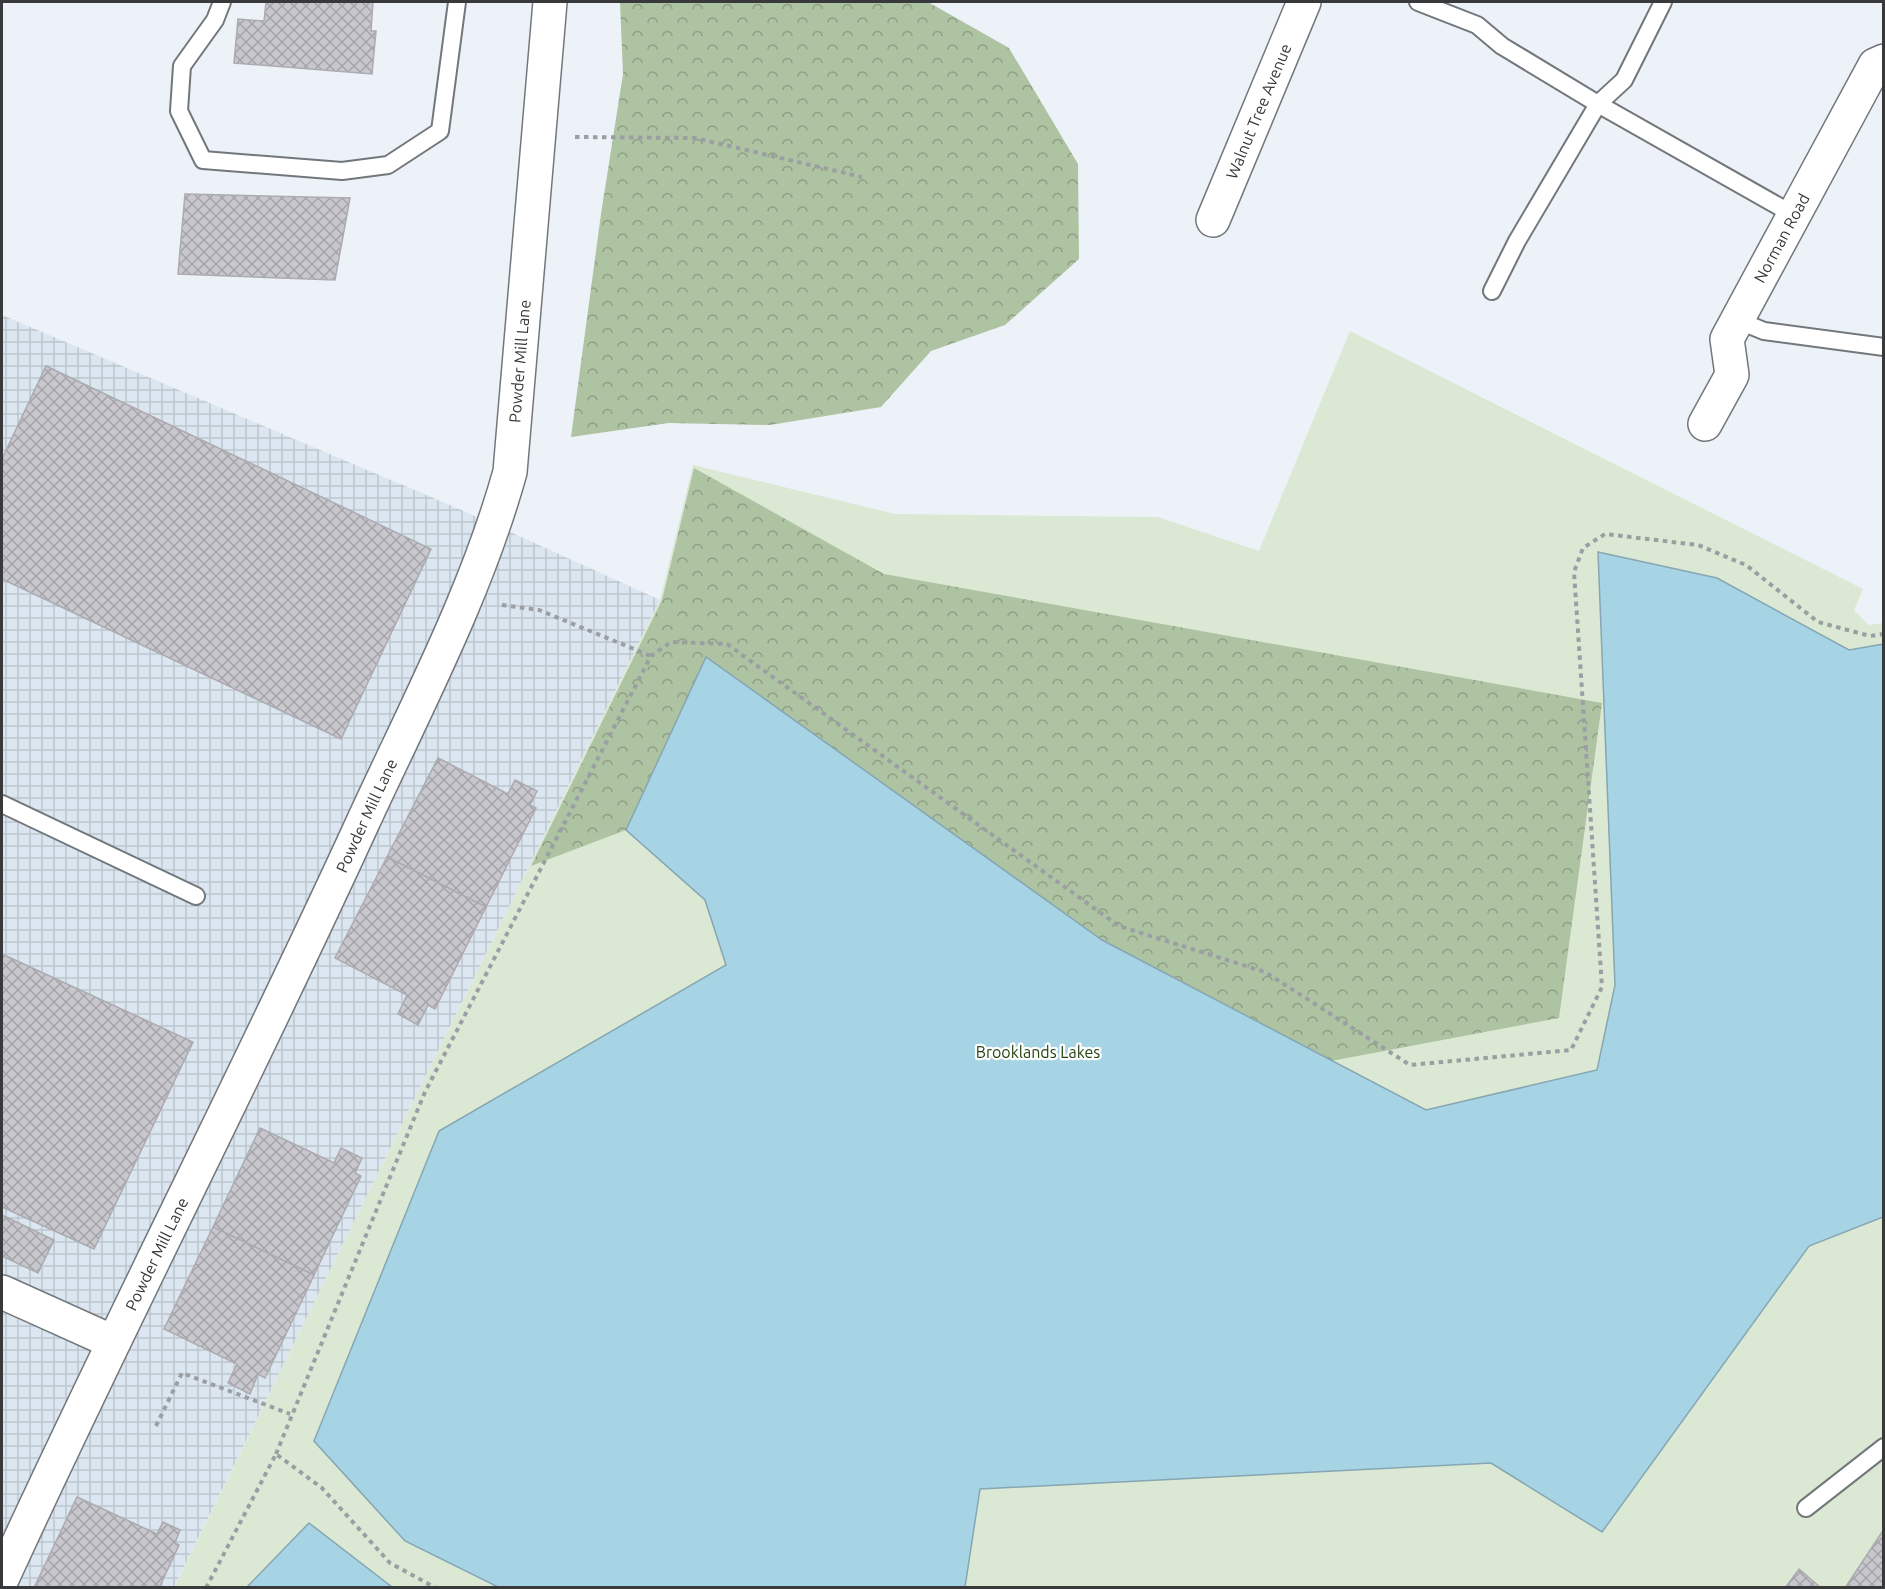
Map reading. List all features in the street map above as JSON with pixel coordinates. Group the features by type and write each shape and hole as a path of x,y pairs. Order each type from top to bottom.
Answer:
{"street":[{"name":"Powder Mill Lane","path":"2,1579 113,1342 284,995 462,608 489,541 510,472 550,2"},
{"name":"Walnut Tree Avenue","path":"1213,220 1304,2"},
{"name":"Norman Road","path":"1704,423 1732,375 1727,339 1875,66 1884,60"},
{"path":"2,1292 113,1342"}],"lane":[{"path":"222,2 215,20 182,66 179,111 203,160 342,171 388,165 440,131 457,2"},
{"path":"1418,2 1477,25 1502,46 1598,104 1794,215"},
{"path":"1492,291 1517,241 1598,104 1624,80 1663,2"},
{"path":"1737,320 1764,331 1884,347"},
{"path":"2,804 196,896"},
{"path":"1806,1508 1884,1447"}],"path":[{"path":"538,137 695,138 862,177"},
{"path":"206,1587 276,1454 290,1414 425,1092 651,656 671,642 727,644 1119,926 1265,972 1410,1065 1571,1050 1602,987 1574,572 1583,548 1605,534 1698,545 1746,565 1818,622 1870,636 1884,634"},
{"path":"495,604 539,610 651,656"},
{"path":"156,1426 182,1373 290,1414"},
{"path":"276,1454 322,1488 390,1563 436,1587"}],"shaded area":[{"path":"2,315 457,508 660,600 174,1587 2,1587"}],"green space":[{"path":"620,2 928,2 1009,48 1078,164 1079,259 1005,325 931,351 881,407 770,425 669,423 571,437 601,214 623,74"},
{"name":"Brooklands Lakes","path":"1350,331 1863,589 1854,610 1868,625 1883,623 1883,1587 174,1588 660,600 693,465 895,514 1158,517 1259,551"},
{"path":"694,468 884,574 1602,703 1559,1018 1331,1061 1102,940 706,657 626,830 531,866 662,600"}],"water":[{"path":"1598,552 1717,578 1849,650 1884,644 1883,1217 1809,1246 1602,1532 1491,1463 980,1489 965,1587 498,1587 405,1541 314,1441 439,1131 726,965 705,900 626,830 706,657 1102,940 1426,1110 1597,1070 1615,985"},
{"path":"309,1523 392,1587 247,1587"}],"building":[{"path":"266,2 373,2 371,31 376,31 372,74 234,63 238,19 264,21"},
{"path":"185,194 350,198 335,280 178,274"},
{"path":"46,366 431,549 341,739 2,579 2,459"},
{"path":"438,758 508,794 515,780 537,791 530,805 536,808 486,907 387,857"},
{"path":"387,857 486,907 435,1009 428,1005 418,1025 398,1014 407,995 335,958"},
{"path":"2,954 193,1042 94,1249 2,1207"},
{"path":"260,1128 334,1163 341,1148 362,1158 355,1173 361,1176 314,1275 213,1227"},
{"path":"2,1215 54,1240 38,1273 2,1256"},
{"path":"213,1227 314,1275 265,1378 258,1374 250,1394 228,1383 237,1364 164,1329"},
{"path":"77,1497 157,1534 163,1522 180,1530 175,1543 179,1545 159,1588 34,1588"},
{"path":"1884,1529 1884,1588 1845,1588"},
{"path":"1799,1569 1821,1588 1785,1588"}]}
